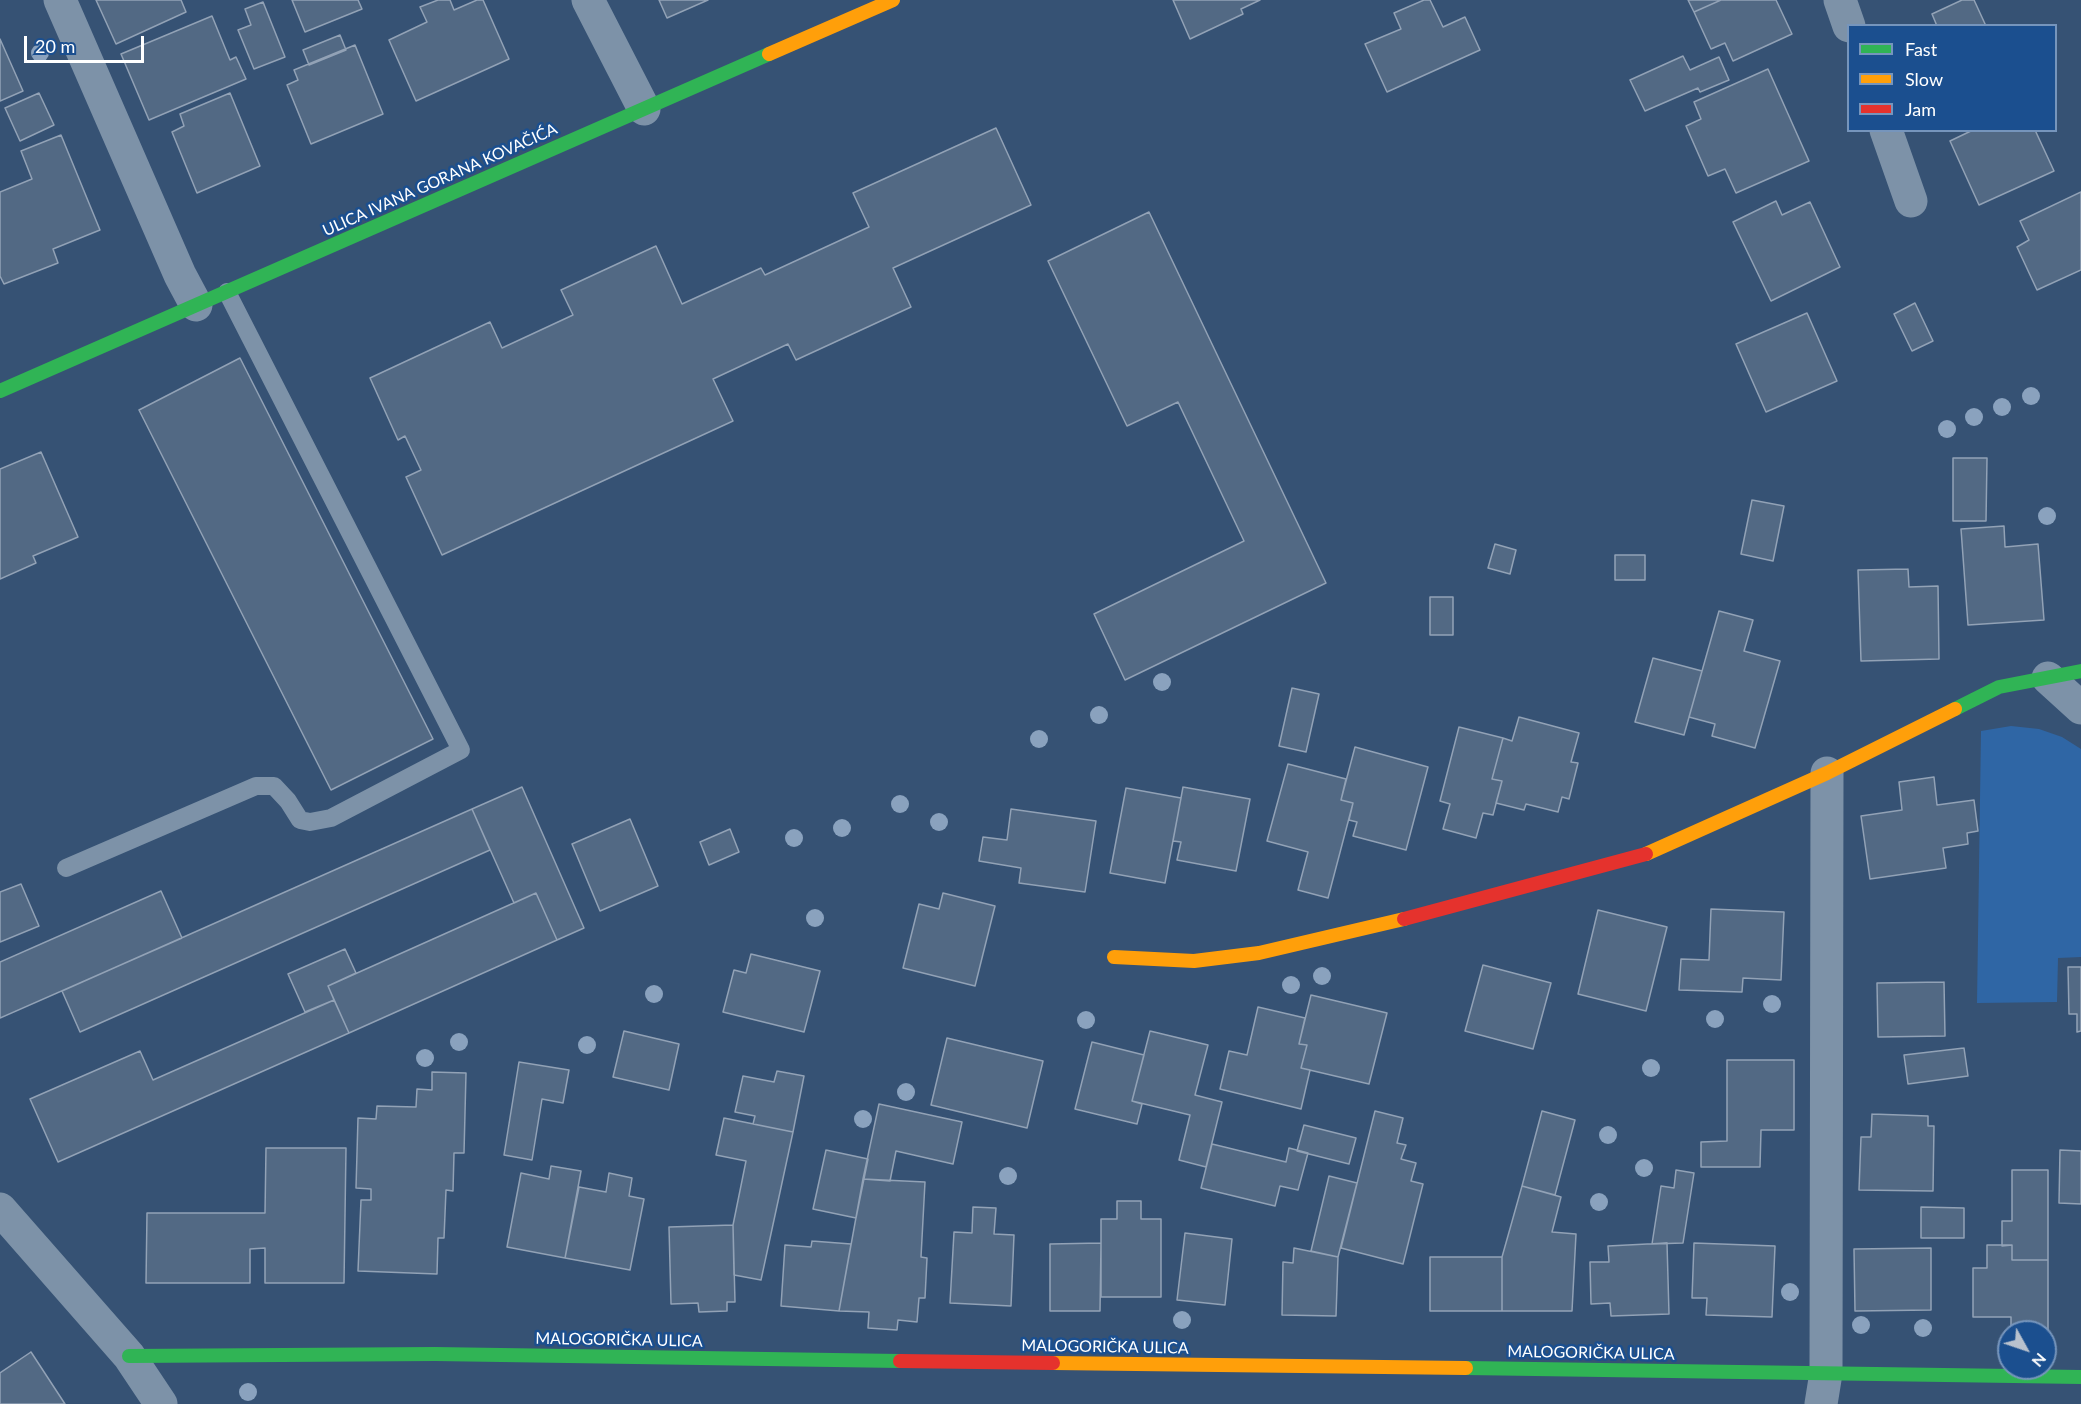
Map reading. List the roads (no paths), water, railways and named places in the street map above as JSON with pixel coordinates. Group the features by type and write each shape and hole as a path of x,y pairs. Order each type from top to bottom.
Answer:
{"street":[{"path":"60,0 180,275 196,305"},
{"path":"588,0 644,109"},
{"name":"ULICA IVANA GORANA KOVAČIĆA","path":"0,391 893,0"},
{"path":"1840,0 1848,24"},
{"path":"1887,132 1911,201"},
{"path":"1113,957 1194,961 1248,955 1395,922 1639,856 1827,773 1999,687 2081,671"},
{"path":"2048,678 2081,708"},
{"path":"1823,1389 1827,773"},
{"path":"0,1209 129,1356 161,1404"},
{"name":"MALOGORIČKA ULICA","path":"129,1356 435,1354 1823,1389 2081,1377"}],"lane":[{"path":"66,868 256,786 274,786 288,801 300,820 310,822 331,818 461,750 227,292"}]}
